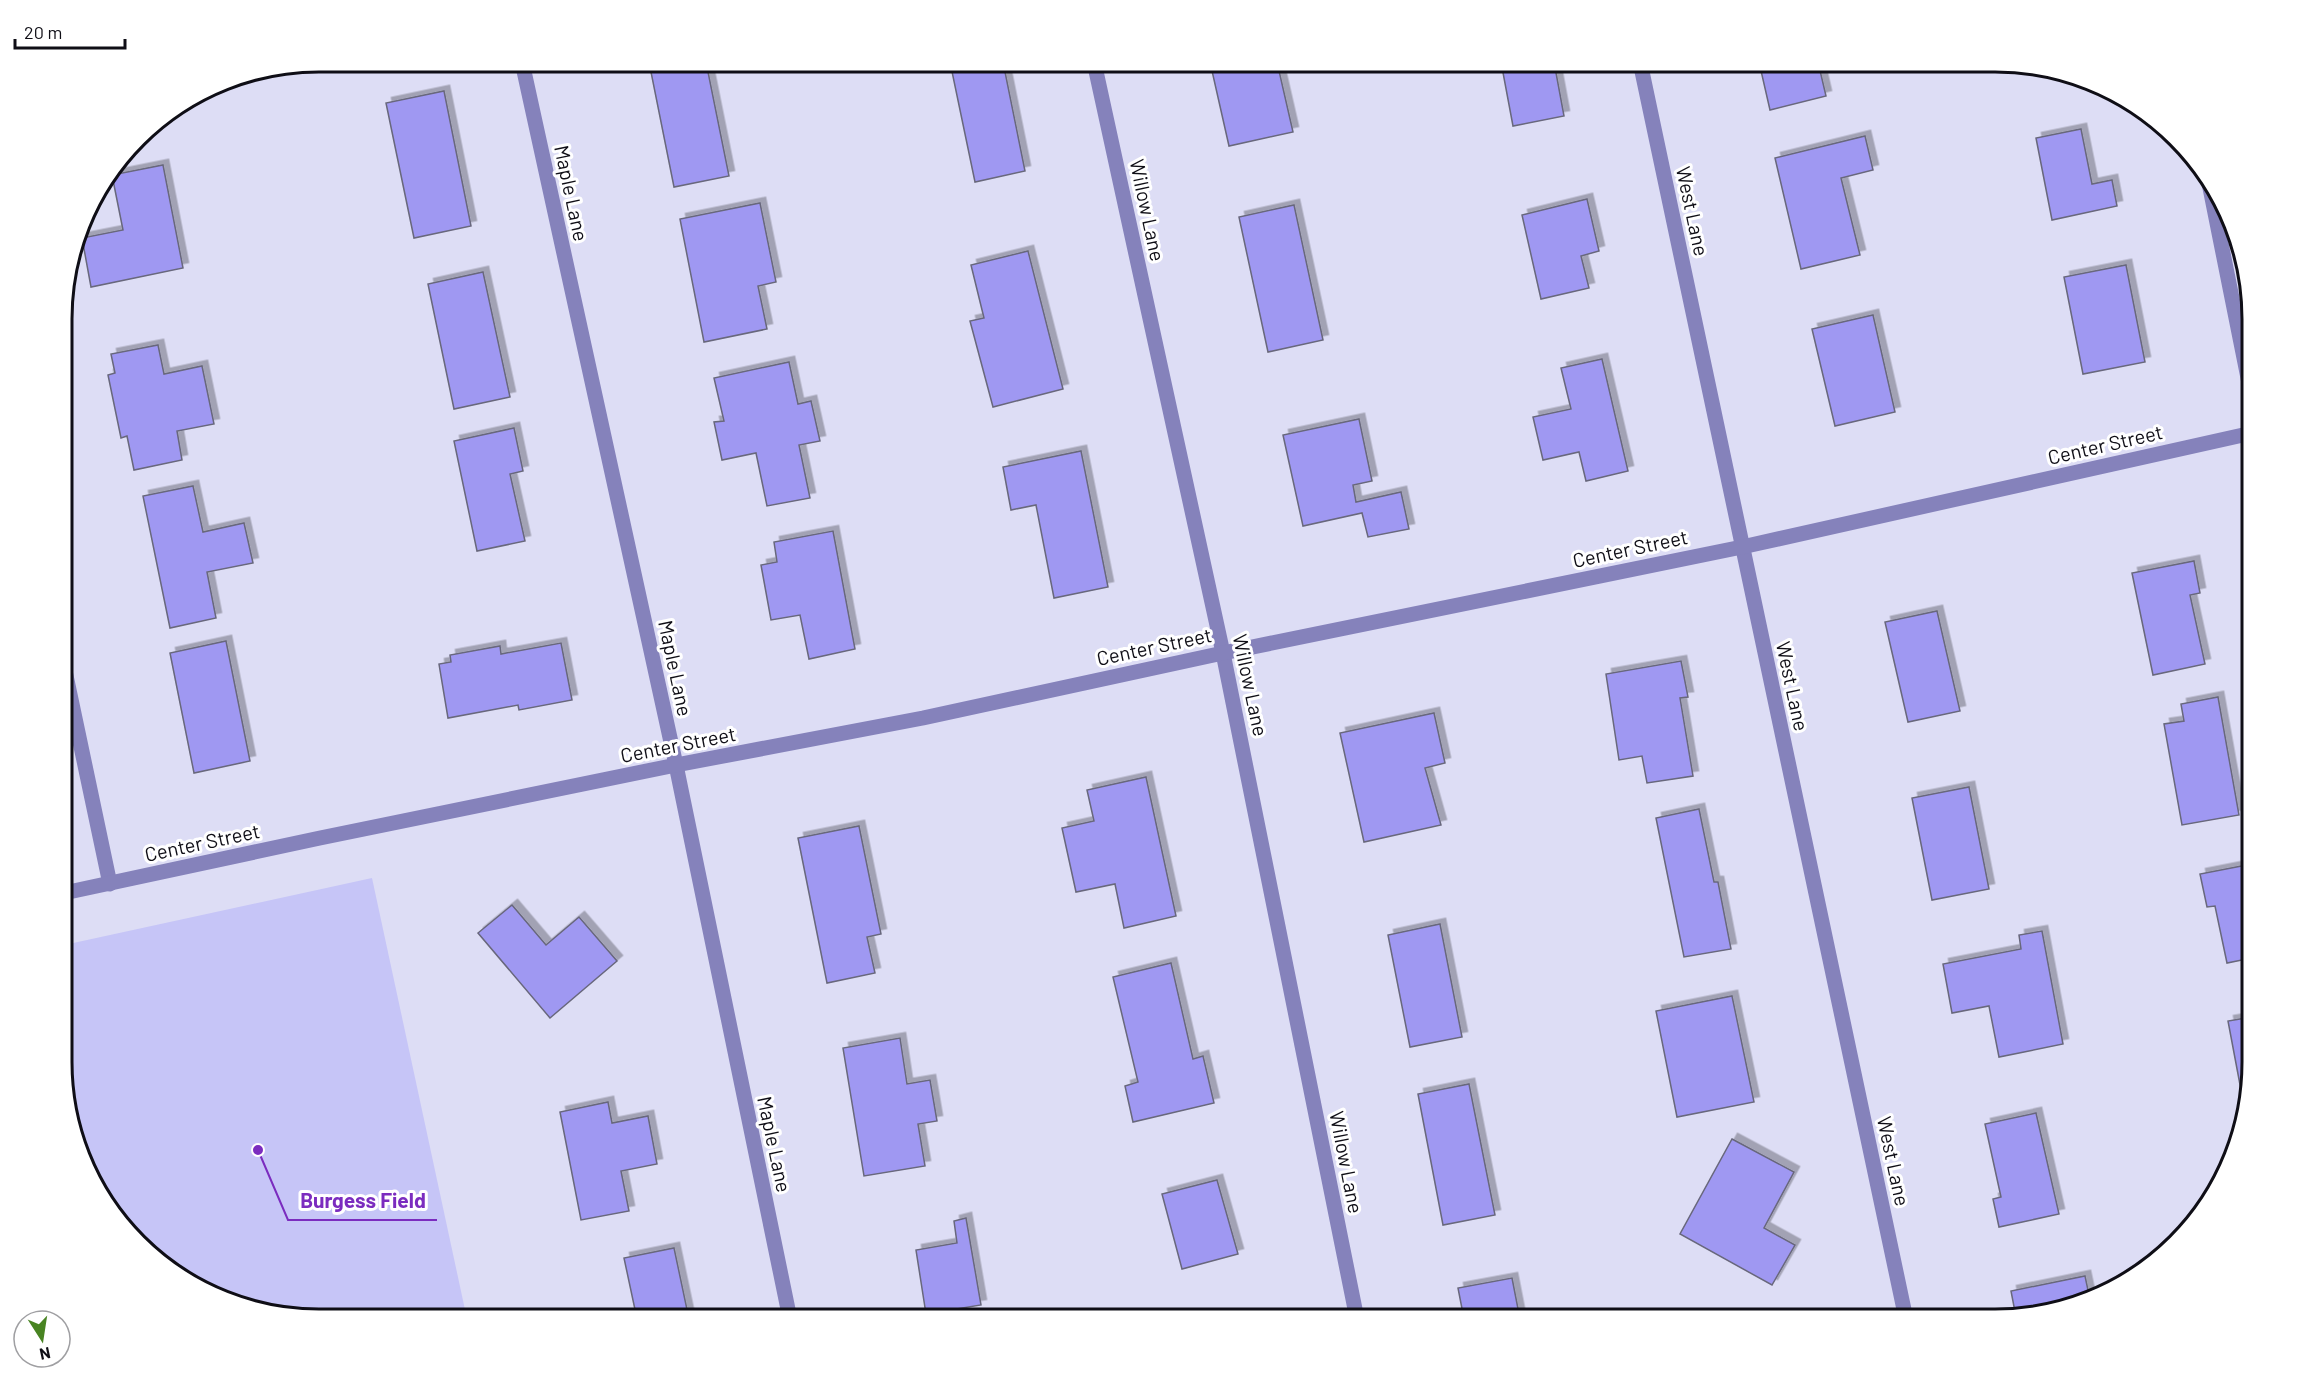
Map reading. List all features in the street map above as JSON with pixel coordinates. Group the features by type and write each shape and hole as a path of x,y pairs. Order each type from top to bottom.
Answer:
{"street":[{"name":"Maple Lane","path":"524,72 676,765 788,1309"},
{"name":"Willow Lane","path":"1096,72 1223,653 1355,1309"},
{"name":"West Lane","path":"1642,72 1904,1309"},
{"path":"2213,205 2242,348"},
{"name":"Center Street","path":"72,891 320,838 923,717 1742,547 2242,435"},
{"path":"72,704 110,884"}],"shaded area":[{"path":"372,878 465,1309 319,1309 287,1307 255,1301 196,1276 169,1258 144,1237 123,1212 105,1185 80,1126 74,1094 72,1062 72,943"}],"building":[{"path":"651,72 708,72 729,176 674,187"},
{"path":"952,72 1005,72 1025,171 975,182"},
{"path":"1212,72 1279,72 1293,132 1229,146"},
{"path":"1503,72 1556,72 1564,116 1513,126"},
{"path":"1761,72 1820,72 1826,96 1770,110"},
{"path":"444,91 471,226 414,238 386,103"},
{"path":"2081,129 2092,184 2112,180 2117,206 2052,220 2036,138"},
{"path":"1865,136 1873,170 1841,178 1860,255 1801,269 1775,158"},
{"path":"163,165 183,268 91,287 83,245 86,237 123,230 114,183 120,173"},
{"path":"1587,199 1599,251 1581,256 1589,288 1541,299 1522,215"},
{"path":"760,203 776,282 758,286 767,329 704,342 680,219"},
{"path":"1294,205 1323,340 1268,352 1239,217"},
{"path":"1028,251 1063,389 993,407 970,321 984,318 971,265"},
{"path":"2126,265 2145,362 2083,374 2064,277"},
{"path":"483,272 510,397 454,409 428,284"},
{"path":"1873,315 1895,412 1835,426 1812,329"},
{"path":"158,345 164,374 202,366 214,424 177,431 182,460 134,470 127,436 121,438 108,375 115,373 111,354"},
{"path":"1602,359 1628,471 1586,481 1579,452 1543,460 1533,417 1571,409 1561,368"},
{"path":"789,362 798,404 811,401 820,441 799,445 810,498 767,506 756,453 722,460 714,422 724,421 714,378"},
{"path":"1359,419 1372,481 1353,485 1356,502 1401,492 1409,529 1368,537 1362,513 1303,526 1283,435"},
{"path":"514,428 523,471 510,474 525,541 477,551 454,441"},
{"path":"1081,451 1108,587 1054,598 1036,505 1011,510 1003,467"},
{"path":"193,486 203,532 244,523 253,563 207,572 216,618 170,628 143,496"},
{"path":"833,531 855,649 809,659 800,615 771,620 761,565 777,562 774,542"},
{"path":"2194,561 2200,593 2190,595 2205,664 2153,675 2132,573"},
{"path":"1937,611 1960,711 1908,722 1885,622"},
{"path":"226,641 250,761 194,773 170,653"},
{"path":"561,643 572,700 519,710 518,705 448,718 439,664 451,662 450,655 500,646 501,654"},
{"path":"1681,661 1688,697 1680,698 1693,776 1647,783 1642,756 1619,760 1606,674"},
{"path":"2218,697 2239,815 2182,825 2164,724 2184,721 2181,704"},
{"path":"1434,713 1445,763 1425,768 1441,825 1364,842 1340,733"},
{"path":"1146,777 1176,916 1124,928 1115,884 1076,892 1062,828 1094,821 1087,790"},
{"path":"1969,787 1989,889 1932,900 1912,798"},
{"path":"1699,809 1714,882 1718,882 1731,949 1684,957 1656,818"},
{"path":"859,826 881,934 867,937 875,973 827,983 798,838"},
{"path":"2242,866 2242,960 2227,963 2215,906 2207,907 2200,874"},
{"path":"512,905 546,945 579,917 617,961 550,1018 478,933"},
{"path":"1440,924 1462,1037 1410,1047 1388,935"},
{"path":"2042,931 2063,1044 1999,1057 1989,1006 1952,1013 1943,964 2021,949 2019,935"},
{"path":"1171,963 1193,1059 1203,1056 1214,1103 1133,1122 1125,1086 1138,1082 1113,977"},
{"path":"1732,996 1754,1102 1677,1117 1656,1011"},
{"path":"2242,1019 2240,1087 2228,1021"},
{"path":"900,1038 907,1084 930,1080 937,1121 918,1124 925,1166 864,1176 843,1048"},
{"path":"1469,1084 1495,1215 1443,1225 1418,1094"},
{"path":"608,1102 612,1123 648,1116 657,1164 621,1171 629,1211 581,1220 560,1112"},
{"path":"2036,1113 2059,1214 1999,1227 1993,1199 2001,1197 1985,1124"},
{"path":"1732,1139 1794,1172 1764,1228 1795,1245 1772,1285 1680,1234"},
{"path":"1217,1180 1238,1254 1182,1269 1162,1194"},
{"path":"966,1218 981,1305 957,1309 925,1309 916,1250 957,1243 954,1221"},
{"path":"674,1248 687,1309 635,1309 624,1258"},
{"path":"2085,1276 2088,1290 2059,1301 2014,1308 2011,1291"},
{"path":"1512,1278 1518,1309 1462,1309 1458,1288"}],"place":[{"name":"Burgess Field","path":"258,1150"}]}
